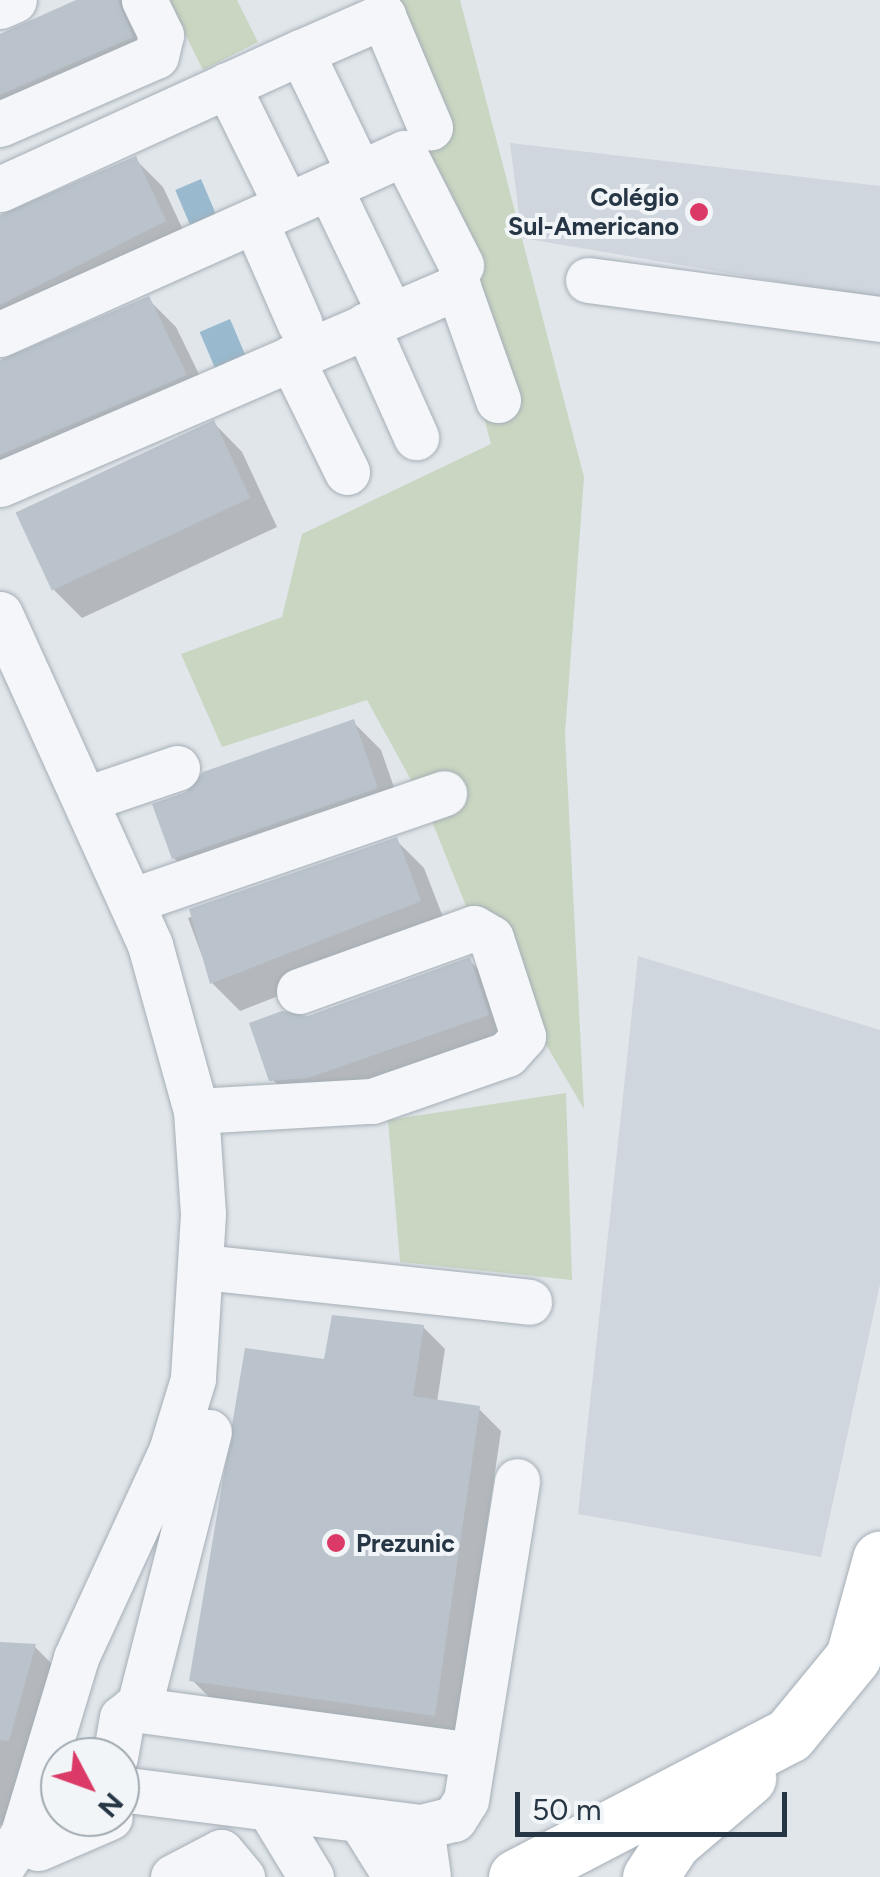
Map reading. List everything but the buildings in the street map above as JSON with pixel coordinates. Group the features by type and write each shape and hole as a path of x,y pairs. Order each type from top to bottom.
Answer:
{"main road":[{"path":"650,1877 672,1842 776,1745 867,1651 880,1559"},
{"path":"516,1877 776,1745"}],"street":[{"path":"0,6 14,0"},
{"path":"0,124 156,56 161,35 144,0"},
{"path":"0,188 383,16 430,127"},
{"path":"301,52 340,172 374,310 416,438"},
{"path":"227,85 267,206 296,340 347,472"},
{"path":"0,334 340,172 404,154 461,265"},
{"path":"588,280 880,319"},
{"path":"0,484 296,340 374,310 458,287 498,400"},
{"path":"0,614 92,803 134,900 196,1111 203,1267 192,1379 172,1450 76,1658 42,1778 24,1865"},
{"path":"92,803 163,781"},
{"path":"134,900 444,793"},
{"path":"196,1111 372,1100 507,1054 523,1036 491,938 474,928 299,991"},
{"path":"203,1267 529,1302"},
{"path":"138,1710 210,1432"},
{"path":"140,1799 269,1808 422,1828 461,1811 474,1755 517,1481"},
{"path":"119,1737 122,1718 138,1710 474,1755"},
{"path":"269,1808 288,1869"},
{"path":"361,1821 396,1877"},
{"path":"422,1828 428,1877"},
{"path":"24,1865 74,1837"},
{"path":"173,1877 221,1852 242,1877"}],"shaded area":[{"name":"Colégio Sul-Americano","path":"510,143 880,186 880,299 522,238"},
{"path":"638,956 880,1030 880,1284 821,1557 578,1514"}],"green space":[{"path":"168,0 237,0 258,42 203,70"},
{"path":"375,0 460,0 584,477 565,734 584,1109 470,916 427,809 367,700 222,747 181,654 282,617 302,534 491,444"},
{"path":"566,1093 572,1280 400,1262 388,1120"}],"water":[{"path":"201,179 221,226 195,237 175,190"},
{"path":"230,319 249,363 218,376 200,332"}],"place":[{"name":"Colégio Sul-Americano","path":"699,212"},
{"name":"Prezunic","path":"336,1543"}]}
